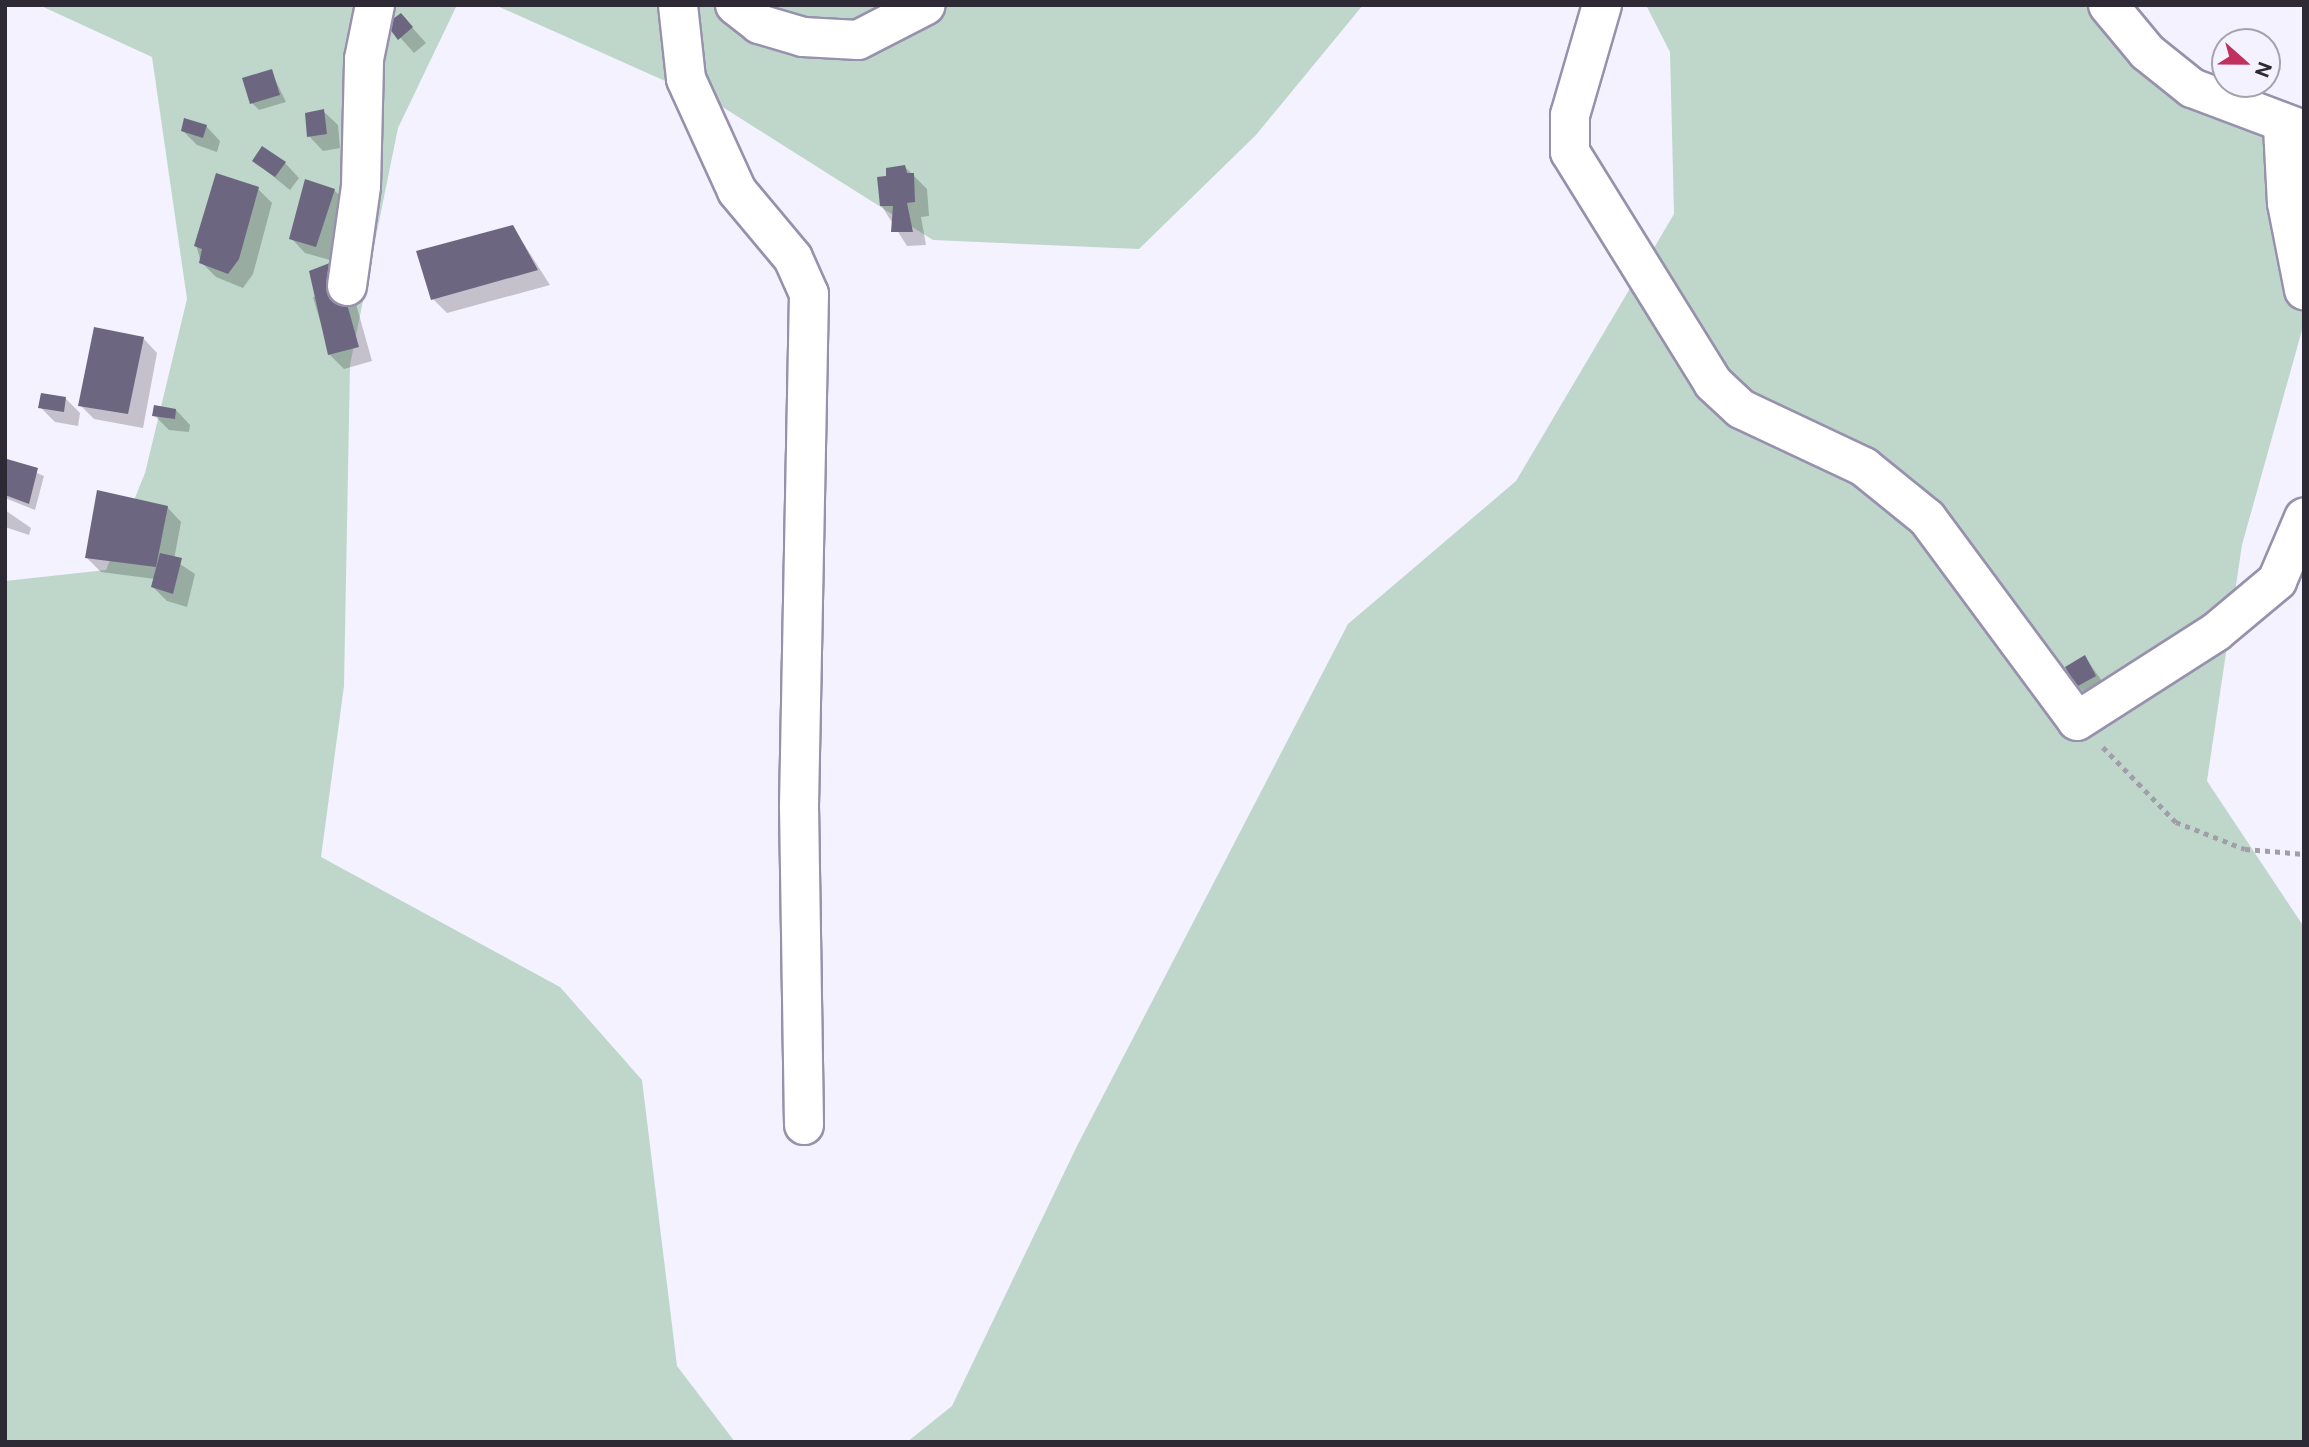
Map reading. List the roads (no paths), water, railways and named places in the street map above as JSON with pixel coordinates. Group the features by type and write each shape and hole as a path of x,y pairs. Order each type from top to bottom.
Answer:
{"street":[{"path":"348,286 361,186 364,59 375,5"},
{"path":"678,5 686,79 737,191 793,258 809,294 799,806 804,1125"},
{"path":"735,5 760,24 803,37 858,40 926,5"},
{"path":"1602,5 1570,115 1570,152 1713,383 1741,409 1864,467 1927,518 2077,721 2216,632 2277,581 2304,518"},
{"path":"2108,5 2147,52 2192,88 2293,128 2287,203 2304,290"}]}
